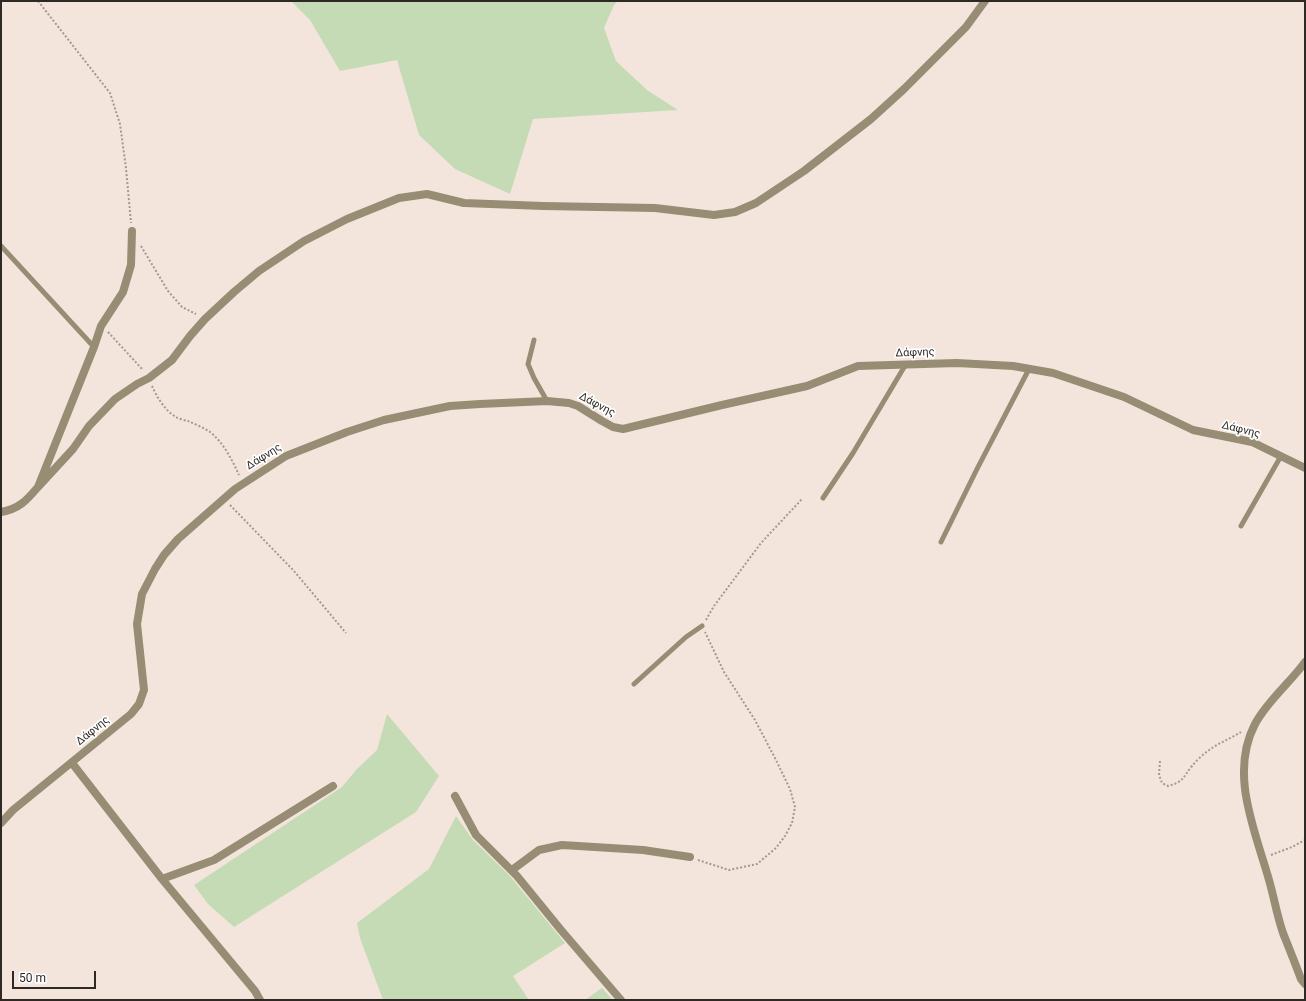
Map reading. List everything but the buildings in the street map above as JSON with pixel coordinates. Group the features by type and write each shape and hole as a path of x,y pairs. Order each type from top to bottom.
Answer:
{"street":[{"path":"1,512 12,510 28,499 73,449 89,426 115,400 137,384 149,378 172,360 205,319 259,271 304,241 346,220 399,198 427,194 464,203 655,208 714,215 735,212 763,199 804,170 870,119 904,89 966,27 985,1"},
{"path":"38,487 101,326 123,292 131,265 132,231"},
{"name":"Δάφνης","path":"1,823 14,810 131,714 139,704 144,690 137,624 142,594 164,555 178,539 235,488 286,456 347,432 384,420 450,406 548,401 569,403 578,406 613,427 623,429 722,404 807,386 858,366 957,363 1013,366 1053,373 1124,397 1193,430 1252,442 1305,468"},
{"path":"1305,662 1295,676 1271,701 1256,723 1248,740 1244,757 1245,791 1262,858 1283,932 1301,978 1305,984"},
{"path":"72,763 162,879 255,991 260,1000"},
{"path":"162,879 214,860 333,786"},
{"path":"455,796 476,835 512,870 620,1000"},
{"path":"512,870 539,850 562,845 643,850 690,857"}],"lane":[{"path":"1,246 94,347"},
{"path":"534,340 528,364 534,378 548,401"},
{"path":"823,498 853,452 906,364"},
{"path":"940,542 1029,369"},
{"path":"1241,526 1281,456"},
{"path":"634,684 686,637 702,626"}],"path":[{"path":"38,1 110,93 120,124 132,231 168,291 182,307 205,319"},
{"path":"101,326 117,340 149,378 157,395 165,407 176,417 210,432 219,442 228,454 243,484"},
{"path":"224,499 294,571 346,633"},
{"path":"690,857 729,870 757,864 776,848 792,823 795,807 790,789 755,720 724,672 702,626 714,606 761,543 802,499"},
{"path":"1160,761 1159,775 1162,783 1168,786 1174,784 1183,779 1192,766 1207,751 1256,723"},
{"path":"1262,858 1292,847 1305,840"}],"green space":[{"path":"291,1 618,1 614,5 604,28 616,61 647,90 678,110 533,119 510,194 455,169 419,135 397,60 340,71 310,20"},
{"path":"387,714 439,776 416,812 234,927 208,904 194,885 342,787 356,770 377,750"},
{"path":"456,816 473,840 509,875 565,943 513,976 529,1000 383,1000 360,938 357,923 429,869"},
{"path":"602,988 613,1000 585,1000"}]}
